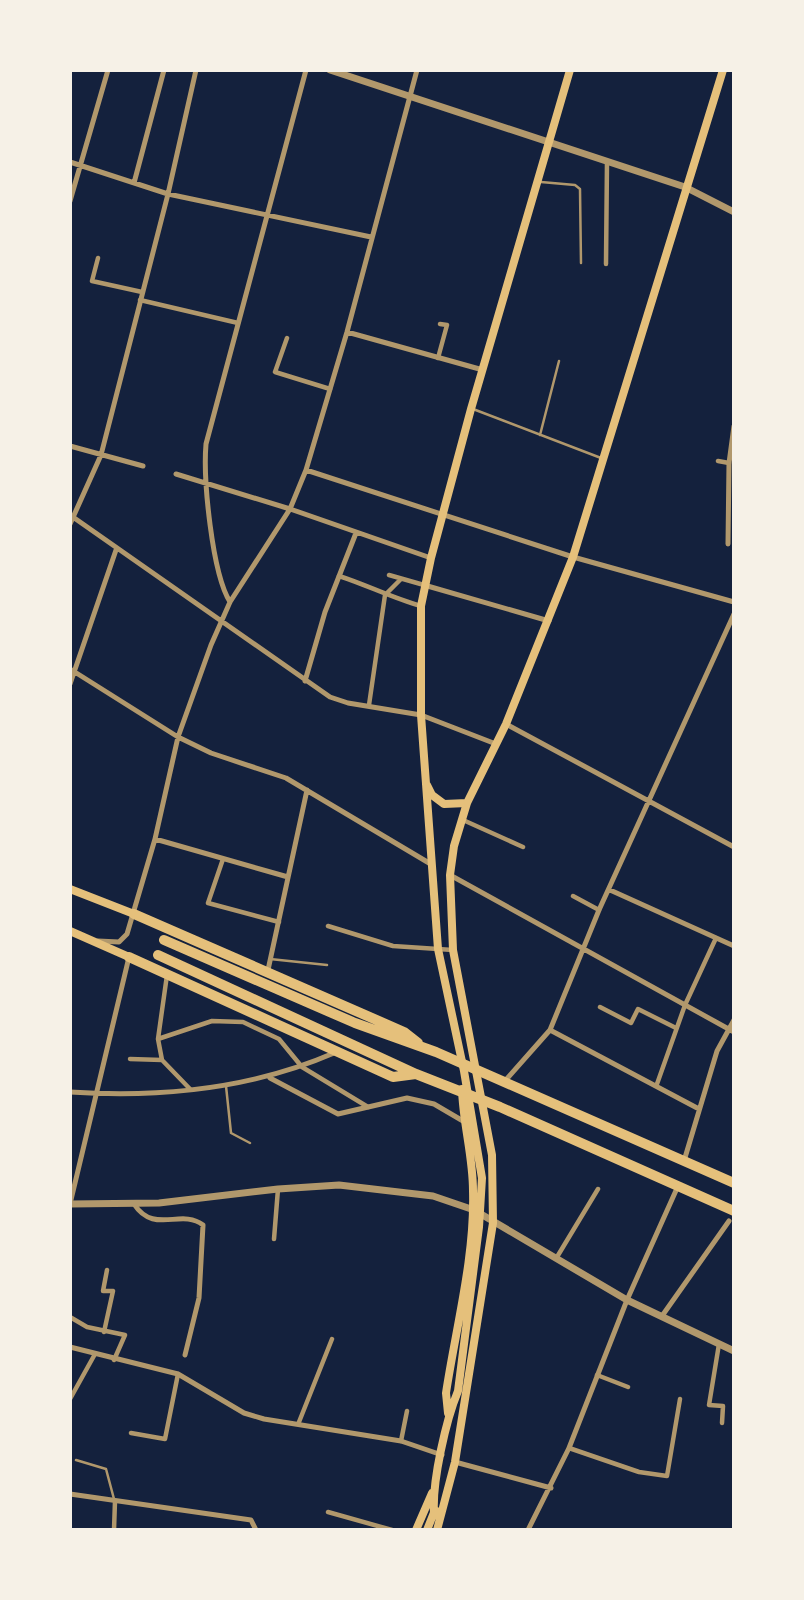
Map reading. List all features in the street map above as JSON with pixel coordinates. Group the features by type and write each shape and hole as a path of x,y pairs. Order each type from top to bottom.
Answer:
{"highway":[{"path":"134,914 269,964 404,1032 422,1047"},
{"path":"164,940 355,1023 436,1052 734,1183"},
{"path":"158,955 420,1075 500,1107 678,1186 731,1216"},
{"path":"129,957 393,1077 420,1075"}],"main road":[{"path":"463,1416 458,1391 481,1207 482,1178 464,1070 438,949 429,863 421,715 421,606 430,558 471,409 570,70"},
{"path":"437,1530 455,1462 463,1416 493,1223 495,1191 487,1128 453,950 450,875 467,803 506,724 573,556 723,70"},
{"path":"425,779 432,795 440,802 453,806 467,803"},
{"path":"70,888 134,914"},
{"path":"70,931 129,957"},
{"path":"449,1413 446,1393 473,1209 469,1149 463,1121 460,1055"},
{"path":"464,1070 478,1079"},
{"path":"416,1530 433,1490 449,1413 458,1391"},
{"path":"432,1516 433,1490"},
{"path":"427,1530 432,1516 447,1493"}],"street":[{"path":"70,201 108,70"},
{"path":"134,183 164,70"},
{"path":"70,524 101,455 168,194 196,70"},
{"path":"230,603 222,584 206,482 206,444 306,70"},
{"path":"330,70 685,187 734,212"},
{"path":"90,940 119,942 125,939 155,838 178,737 222,620 290,509 306,470 347,332 417,70"},
{"path":"607,161 607,264"},
{"path":"70,162 168,194 371,237"},
{"path":"98,258 92,281 142,292"},
{"path":"139,300 238,323"},
{"path":"438,358 447,326 440,324"},
{"path":"347,332 482,370"},
{"path":"287,338 275,372 330,389"},
{"path":"728,544 729,463 734,426"},
{"path":"70,446 143,466"},
{"path":"718,461 729,463"},
{"path":"306,470 573,556 734,602"},
{"path":"176,474 290,509 430,558"},
{"path":"72,516 116,550 222,620 305,681 340,701 421,715 496,744"},
{"path":"305,681 338,576 356,533"},
{"path":"70,684 72,670 116,550"},
{"path":"389,575 549,621"},
{"path":"338,576 368,585 385,596 421,606"},
{"path":"369,705 385,596 400,580"},
{"path":"502,1081 550,1030 599,910 734,614"},
{"path":"72,670 178,737 211,753 286,778 429,863"},
{"path":"506,724 734,847"},
{"path":"269,964 307,790"},
{"path":"461,820 523,847"},
{"path":"155,838 288,877"},
{"path":"223,859 208,903 278,922"},
{"path":"450,875 734,1032"},
{"path":"610,890 734,946"},
{"path":"573,896 599,910"},
{"path":"328,926 393,946 453,950"},
{"path":"657,1084 685,1005 716,938"},
{"path":"129,957 70,1204 134,1203 339,1185 408,1191 441,1198 473,1209 627,1300 734,1351"},
{"path":"167,974 158,1039 162,1060 190,1089"},
{"path":"600,1007 631,1023 638,1009 676,1028"},
{"path":"683,1162 727,1028 734,1020"},
{"path":"158,1039 212,1021 243,1022 279,1040 302,1067 368,1107"},
{"path":"550,1030 699,1108"},
{"path":"70,1092 98,1094 226,1086 270,1078 337,1052"},
{"path":"130,1059 162,1060"},
{"path":"270,1078 331,1112 344,1114 400,1099 422,1100 443,1108 463,1121"},
{"path":"528,1530 569,1448 627,1300 678,1186"},
{"path":"274,1238 278,1189"},
{"path":"557,1257 598,1189"},
{"path":"134,1203 141,1214 149,1219 191,1221 203,1225 199,1298 185,1354"},
{"path":"662,1317 731,1216"},
{"path":"104,1332 113,1291 103,1291 107,1270"},
{"path":"70,1317 104,1332 125,1335 114,1360"},
{"path":"299,1422 332,1339"},
{"path":"719,1344 709,1405 723,1406 722,1423"},
{"path":"70,1347 178,1374 244,1413 401,1441 442,1455"},
{"path":"70,1399 95,1354"},
{"path":"131,1433 165,1439 178,1374"},
{"path":"597,1374 628,1387"},
{"path":"569,1448 639,1472 667,1476 680,1399"},
{"path":"401,1441 407,1411"},
{"path":"455,1462 551,1488"},
{"path":"70,1494 251,1520 256,1530"},
{"path":"114,1501 114,1530"},
{"path":"328,1512 392,1530"}],"lane":[{"path":"537,182 575,185 580,189 581,263"},
{"path":"540,435 559,361"},
{"path":"471,409 604,459"},
{"path":"269,964 327,965"},
{"path":"226,1086 231,1133 250,1143"},
{"path":"76,1460 106,1469 114,1501"}]}
